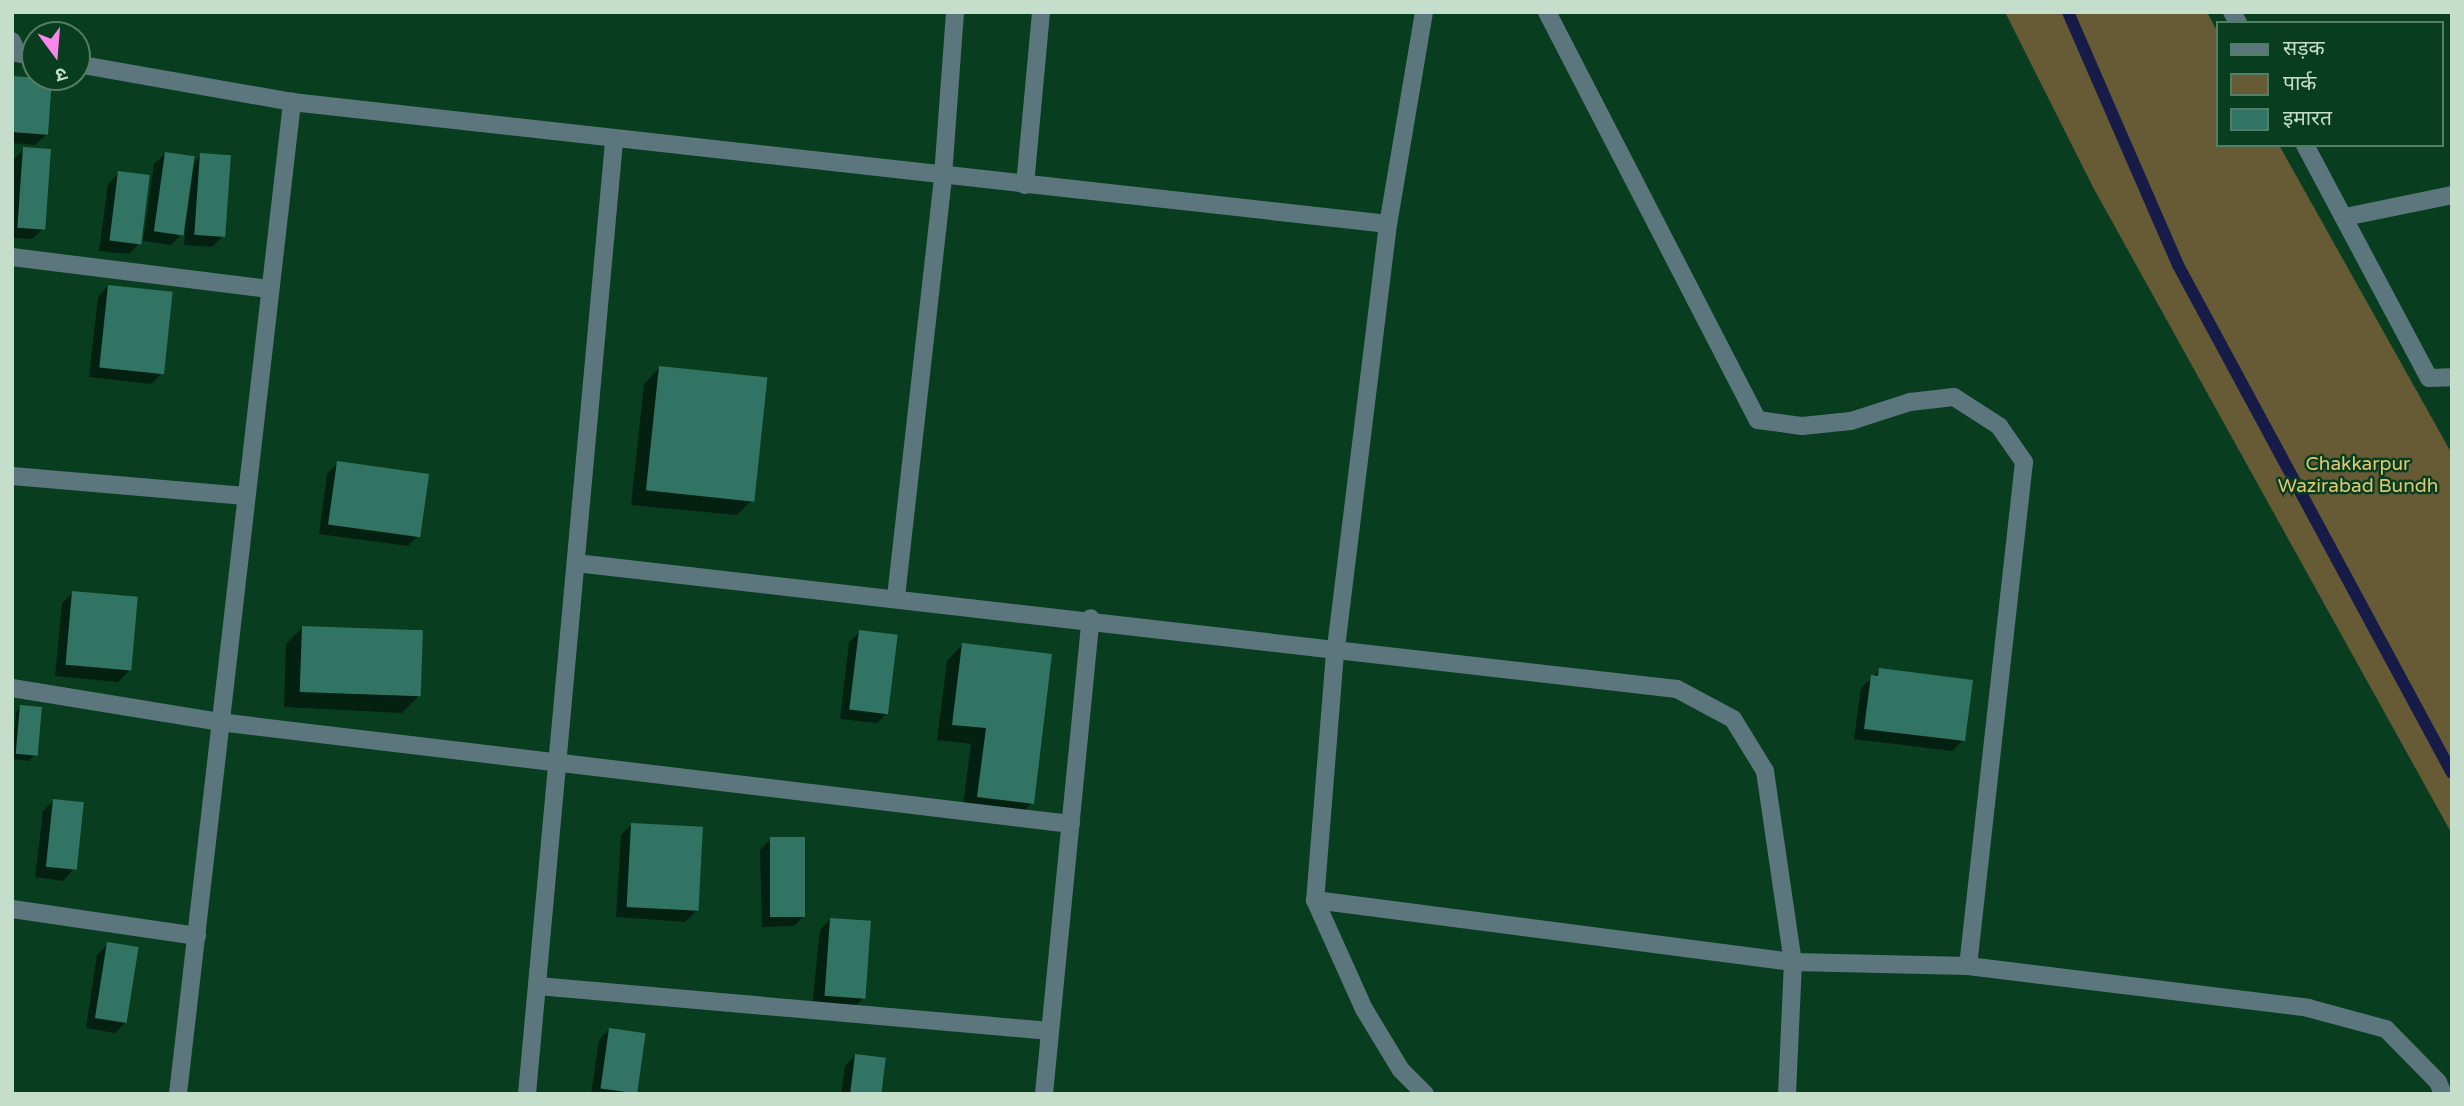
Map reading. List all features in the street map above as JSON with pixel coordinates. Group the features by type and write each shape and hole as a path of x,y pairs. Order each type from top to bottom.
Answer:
{"street":[{"path":"896,597 943,176 956,12"},
{"path":"1025,185 1041,12"},
{"path":"1424,12 1388,224 1335,653 1315,900 1364,1009 1401,1070 1425,1094"},
{"path":"1547,12 1758,420 1802,426 1852,421 1910,402 1954,397 1999,426 2024,462 1968,966"},
{"path":"12,41 17,54 21,55"},
{"path":"91,66 292,102 614,141 1388,224"},
{"path":"178,1094 292,102"},
{"path":"527,1094 614,141"},
{"path":"2306,147 2429,378 2452,377"},
{"path":"2345,217 2452,195"},
{"path":"12,257 269,289"},
{"path":"12,476 245,496"},
{"path":"576,563 1091,618 1335,653 1677,688 1733,719 1765,771 1793,962 1787,1094"},
{"path":"1044,1094 1091,618"},
{"path":"12,688 219,722 1071,824"},
{"path":"1315,900 1793,962 1968,966 2308,1008 2386,1029 2438,1082 2443,1094"},
{"path":"12,909 197,936"},
{"path":"538,986 1050,1031"}],"green space":[{"name":"Chakkarpur Wazirabad Bundh","path":"2005,12 2207,12 2216,29 2216,147 2280,147 2452,454 2452,834 2094,189"}],"building":[{"path":"12,76 21,77 21,91 51,91 48,135 12,132"},
{"path":"23,147 51,149 45,230 17,228"},
{"path":"165,152 195,156 184,235 154,231"},
{"path":"200,153 231,155 225,237 194,235"},
{"path":"118,171 150,175 141,244 109,240"},
{"path":"108,285 173,292 164,374 99,368"},
{"path":"659,366 767,377 754,502 646,490"},
{"path":"337,461 429,474 420,537 328,524"},
{"path":"72,591 138,597 131,670 66,665"},
{"path":"302,626 423,630 421,696 300,692"},
{"path":"859,630 898,635 888,714 849,709"},
{"path":"962,643 1052,654 1034,804 977,797 986,728 952,725"},
{"path":"1879,668 1973,680 1965,741 1864,729 1871,675 1878,676"},
{"path":"20,705 42,707 38,756 16,754"},
{"path":"53,799 84,802 77,870 46,867"},
{"path":"631,823 703,827 699,911 627,907"},
{"path":"770,837 805,837 805,917 770,917"},
{"path":"830,918 871,921 865,999 825,996"},
{"path":"107,942 139,947 127,1023 95,1018"},
{"path":"609,1028 646,1033 637,1094 601,1088"},
{"path":"855,1054 886,1058 881,1094 850,1094"}],"waterway":[{"path":"2068,12 2178,265 2452,773"}]}
